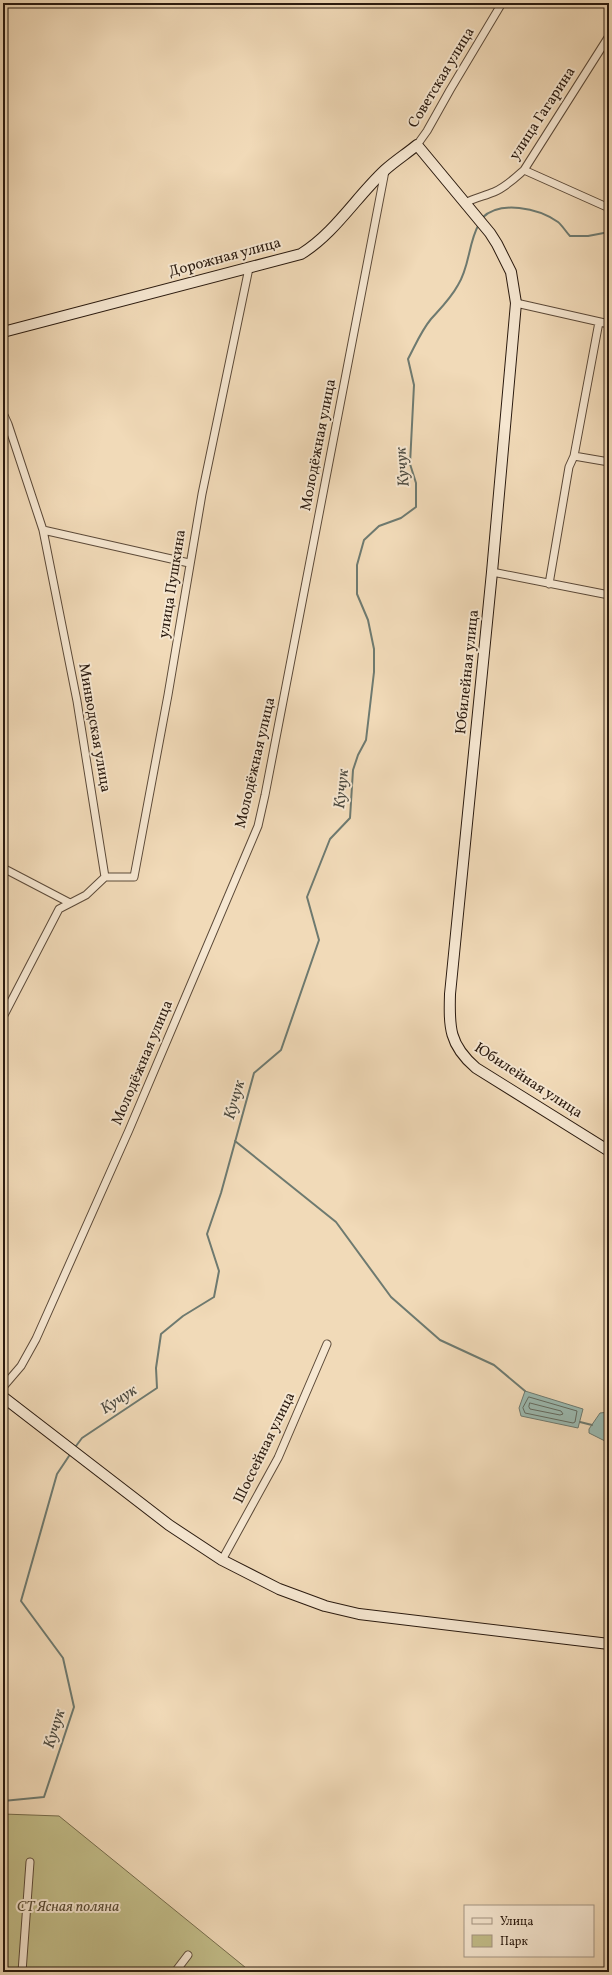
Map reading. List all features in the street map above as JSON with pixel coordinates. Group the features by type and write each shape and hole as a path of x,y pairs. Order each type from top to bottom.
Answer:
{"street":[{"name":"Советская улица","path":"417,145 427,132 450,90 502,3"},
{"name":"улица Гагарина","path":"465,203 480,196 494,192 508,184 524,170 609,36"},
{"name":"Дорожная улица","path":"3,332 300,254 311,248 328,233 385,170 417,145"},
{"name":"Юбилейная улица","path":"417,145 474,216 490,232 511,272 516,302 492,572 450,994 451,1031 455,1044 463,1057 476,1068 609,1151"},
{"name":"Молодёжная улица","path":"3,1387 20,1366 39,1333 129,1130 258,826 385,170"},
{"path":"524,170 609,208"},
{"name":"улица Пушкина","path":"105,877 134,877 168,695 189,563 202,494 249,268"},
{"path":"516,302 609,324"},
{"path":"548,584 569,467 574,456 599,322"},
{"name":"Минводская улица","path":"3,414 8,424 43,530 77,701 105,877"},
{"path":"574,456 609,462"},
{"path":"43,530 189,563"},
{"path":"492,572 609,595"},
{"path":"3,868 70,903"},
{"path":"3,1017 59,908 86,895 105,877"},
{"name":"Шоссейная улица","path":"222,1560 278,1458 327,1344"},
{"path":"3,1398 169,1525 222,1560 251,1576 287,1592 325,1606 359,1614 609,1644"},
{"path":"22,1972 30,1862"},
{"path":"175,1972 188,1955"}],"green space":[{"name":"СТ Ясная поляна","path":"3,1814 59,1816 251,1972 3,1972"}],"water":[{"path":"525,1391 583,1409 578,1428 521,1416 519,1408"},
{"path":"609,1412 609,1443 589,1433 589,1429 600,1413"}],"waterway":[{"name":"Кучук","path":"482,218 490,212 499,209 519,208 550,217 560,223 570,236 588,236 609,232"},
{"name":"Кучук","path":"76,1446 82,1438 157,1388 156,1368 161,1334 183,1316 214,1297 219,1271 207,1234 221,1193 254,1073 281,1050 319,940 307,897 330,839 350,818 353,770 358,755 366,740 374,672 374,649 368,620 357,594 357,565 364,540 379,526 401,518 416,507 416,483 410,464 414,385 408,359 424,328 446,303 462,278 475,231 479,224"},
{"path":"235,1141 336,1222 391,1297 440,1340 494,1365 525,1391"},
{"path":"580,1422 592,1425"},
{"name":"Кучук","path":"3,1801 44,1797 74,1707 63,1658 21,1601 57,1474 69,1456"}]}
